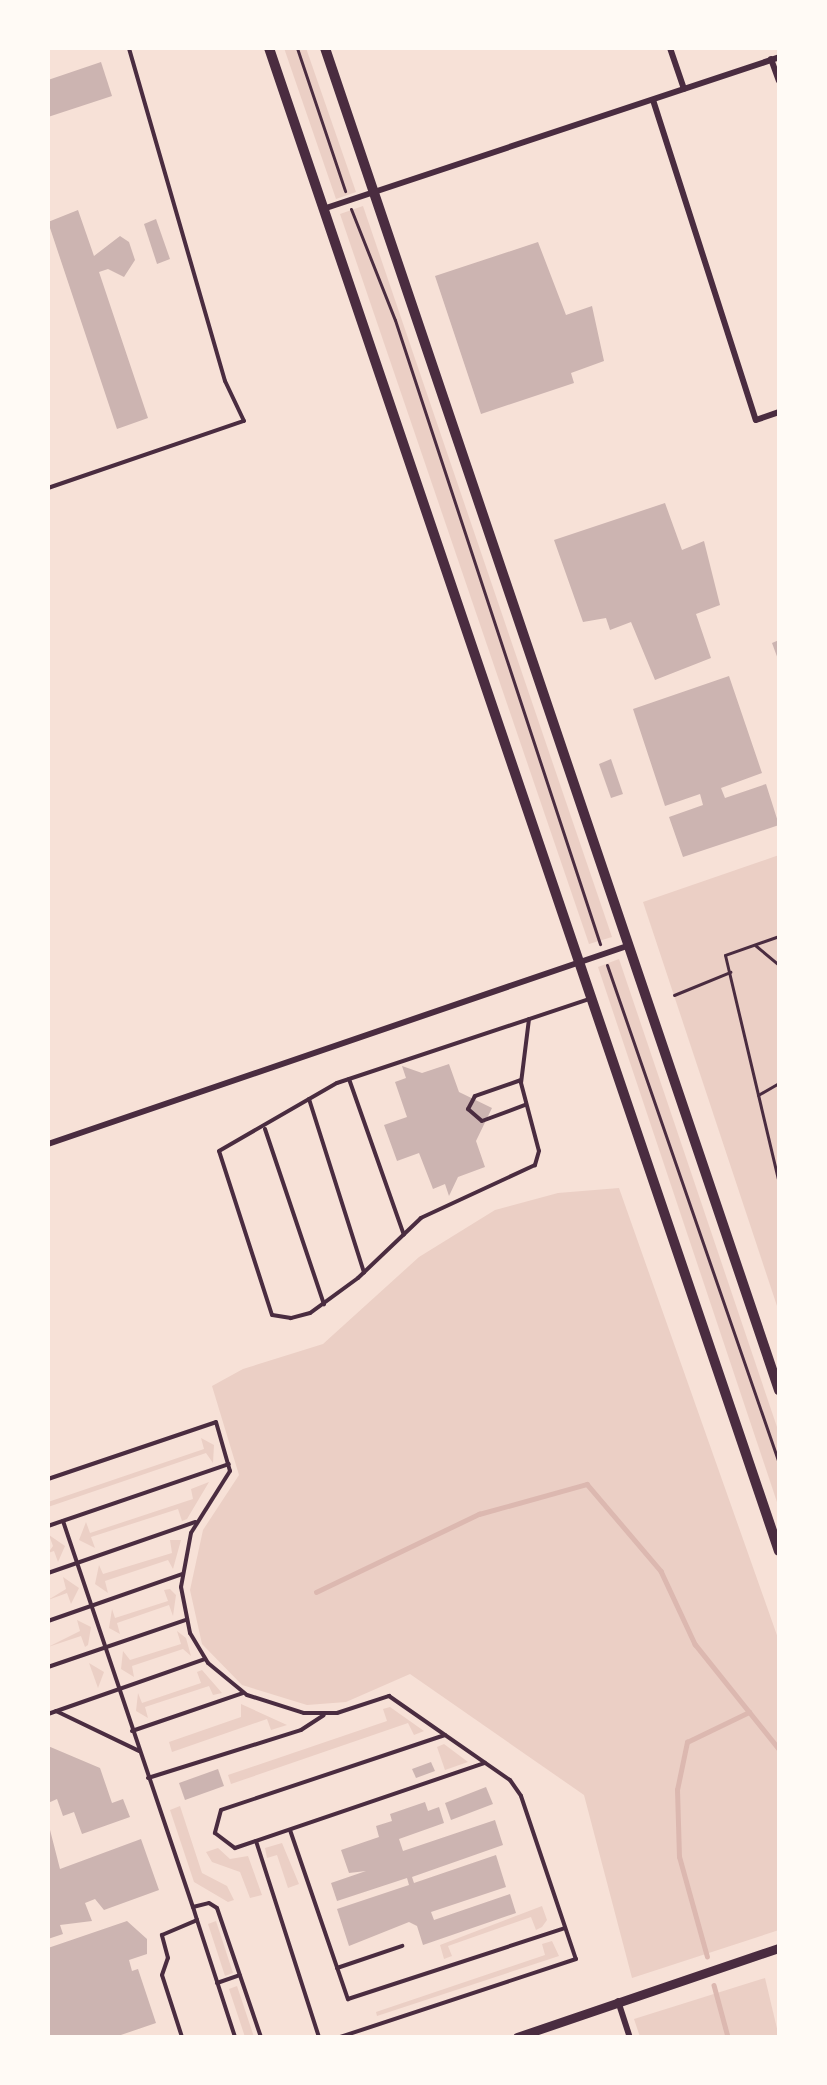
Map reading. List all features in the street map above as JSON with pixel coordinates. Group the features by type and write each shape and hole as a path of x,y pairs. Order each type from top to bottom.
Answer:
{"main road":[{"path":"269,48 779,1551"},
{"path":"325,48 779,1390"}],"street":[{"path":"670,48 684,89"},
{"path":"323,209 779,57"},
{"path":"771,59 779,81"},
{"path":"653,100 756,420 779,412"},
{"path":"48,1144 579,966 627,946"},
{"path":"517,2037 779,1948"},
{"path":"618,2001 630,2037"}],"lane":[{"path":"48,488 244,421 225,381 129,48"},
{"path":"529,1019 521,1080 525,1105 538,1151 535,1165 441,1205 324,1304 291,1318 270,1311 219,1151 265,1129 309,1099 350,1079 529,1019 590,999"},
{"path":"350,1079 404,1235"},
{"path":"521,1080 475,1096 468,1108 482,1121 525,1105"},
{"path":"309,1099 364,1272"},
{"path":"265,1129 324,1304"},
{"path":"48,1479 216,1422 230,1471 196,1522 182,1574 185,1620 205,1659 244,1693 285,1710 326,1714"},
{"path":"48,1526 229,1464"},
{"path":"63,1521 193,1907 234,2037"},
{"path":"48,1572 196,1522"},
{"path":"48,1621 182,1574"},
{"path":"48,1667 185,1620"},
{"path":"48,1714 205,1659"},
{"path":"132,1731 244,1693"},
{"path":"148,1778 301,1730 326,1714 389,1696 485,1762 521,1796 576,1959 340,2037"},
{"path":"56,1711 139,1751"},
{"path":"446,1735 221,1810 216,1816 215,1833 225,1846 256,1841 485,1762"},
{"path":"290,1830 348,2000 565,1928"},
{"path":"256,1841 319,2037"},
{"path":"193,1907 209,1903 217,1908 261,2037"},
{"path":"182,2037 163,1977 168,1958 162,1935 197,1920"},
{"path":"337,1968 402,1946"},
{"path":"217,1983 240,1975"}],"path":[{"path":"297,48 348,201 395,320 604,955 779,1464"},
{"path":"779,936 725,954 779,1184"},
{"path":"755,945 779,964"},
{"path":"674,995 730,972"},
{"path":"758,1095 779,1083"}],"shaded area":[{"path":"284,48 306,48 356,192 336,199"},
{"path":"363,206 612,937 589,944 340,214"},
{"path":"779,855 779,1312 643,902"},
{"path":"619,959 779,1433 779,1508 598,967"},
{"path":"619,1188 779,1641 779,1930 632,1978 584,1795 410,1674 346,1702 307,1705 242,1685 202,1644 190,1590 203,1530 239,1475 212,1386 243,1369 323,1344 419,1257 495,1210 558,1193"},
{"path":"201,1438 214,1445 213,1463 206,1453 48,1507 48,1502 204,1449"},
{"path":"209,1482 187,1519 182,1521 178,1509 91,1537 95,1548 79,1540 86,1522 90,1533 193,1499 191,1489"},
{"path":"49,1535 65,1546 58,1562 54,1551 48,1553 53,1546"},
{"path":"170,1540 181,1540 173,1569 168,1560 105,1581 108,1593 95,1584 99,1565 103,1574 172,1553"},
{"path":"63,1577 79,1588 71,1604 67,1593 48,1600 66,1589"},
{"path":"170,1589 176,1595 173,1616 169,1605 117,1623 120,1634 109,1628 112,1609 115,1618 168,1601 164,1590"},
{"path":"77,1620 91,1627 88,1645 85,1647 81,1636 48,1647 80,1631"},
{"path":"177,1631 186,1638 191,1656 183,1649 132,1666 134,1677 121,1669 123,1651 130,1660 181,1644"},
{"path":"89,1663 104,1672 98,1688"},
{"path":"202,1670 222,1693 213,1695 209,1686 145,1707 148,1718 136,1711 138,1693 142,1703 201,1683 197,1672"},
{"path":"241,1704 287,1725 271,1730 267,1719 172,1752 169,1742 241,1717"},
{"path":"390,1707 424,1731 414,1735 408,1723 231,1784 228,1775 387,1721 383,1709"},
{"path":"444,1744 468,1762 445,1770 437,1747"},
{"path":"180,1806 202,1873 227,1886 234,1900 228,1902 194,1882 170,1810"},
{"path":"282,1843 299,1884 288,1888 277,1855 267,1858 265,1848"},
{"path":"218,1848 230,1859 248,1856 262,1895 250,1898 240,1872 212,1862 206,1852"},
{"path":"542,1906 547,1920 542,1927 536,1930 531,1917 448,1946 452,1956 444,1959 440,1945"},
{"path":"216,1921 233,1973 225,1976 208,1924"},
{"path":"552,1941 559,1956 377,2016 376,2012 545,1955 542,1944"},
{"path":"765,1978 779,2037 640,2037 634,2019"},
{"path":"237,1986 254,2037 245,2037 229,1989"}],"building":[{"path":"101,62 112,96 48,117 48,80"},
{"path":"78,210 94,256 120,236 129,242 135,260 124,277 108,269 99,272 148,418 117,429 48,222"},
{"path":"156,219 170,259 157,264 144,224"},
{"path":"538,242 566,315 592,306 604,361 571,373 574,383 481,414 435,276"},
{"path":"665,503 682,550 704,541 720,605 696,614 711,658 655,680 631,622 610,630 606,618 583,622 554,540"},
{"path":"779,640 779,662 772,643"},
{"path":"729,676 762,773 721,788 725,798 766,784 779,825 683,857 669,817 703,805 700,794 665,806 633,709"},
{"path":"611,759 623,794 611,798 599,764"},
{"path":"449,1064 459,1092 492,1108 476,1141 485,1167 458,1177 449,1196 445,1184 433,1189 419,1153 397,1161 384,1125 407,1117 395,1082 406,1078 402,1066 422,1073"},
{"path":"48,1746 100,1768 112,1803 123,1799 130,1817 82,1834 74,1812 63,1816 57,1799 48,1803"},
{"path":"431,1762 435,1771 416,1778 412,1769"},
{"path":"218,1769 224,1786 185,1800 179,1783"},
{"path":"486,1787 493,1804 451,1820 445,1803"},
{"path":"425,1802 428,1811 439,1807 444,1823 399,1839 403,1851 495,1820 503,1845 412,1877 414,1883 496,1855 506,1887 431,1912 434,1920 510,1894 516,1913 423,1945 417,1926 409,1922 349,1946 337,1909 409,1885 407,1878 337,1901 331,1883 366,1871 349,1873 341,1850 379,1837 376,1826 392,1821 390,1814"},
{"path":"48,1822 60,1869 141,1839 159,1890 104,1910 95,1899 85,1903 92,1921 60,1925 63,1934 48,1939"},
{"path":"127,1921 147,1939 147,1954 129,1960 132,1971 138,1969 156,2023 115,2037 48,2037 48,1948"}],"waterway":[{"path":"316,1592 479,1514 587,1484 661,1571 695,1644 779,1749"},
{"path":"707,1957 679,1857 677,1790 687,1742 749,1712"},
{"path":"714,1985 728,2037"}]}
